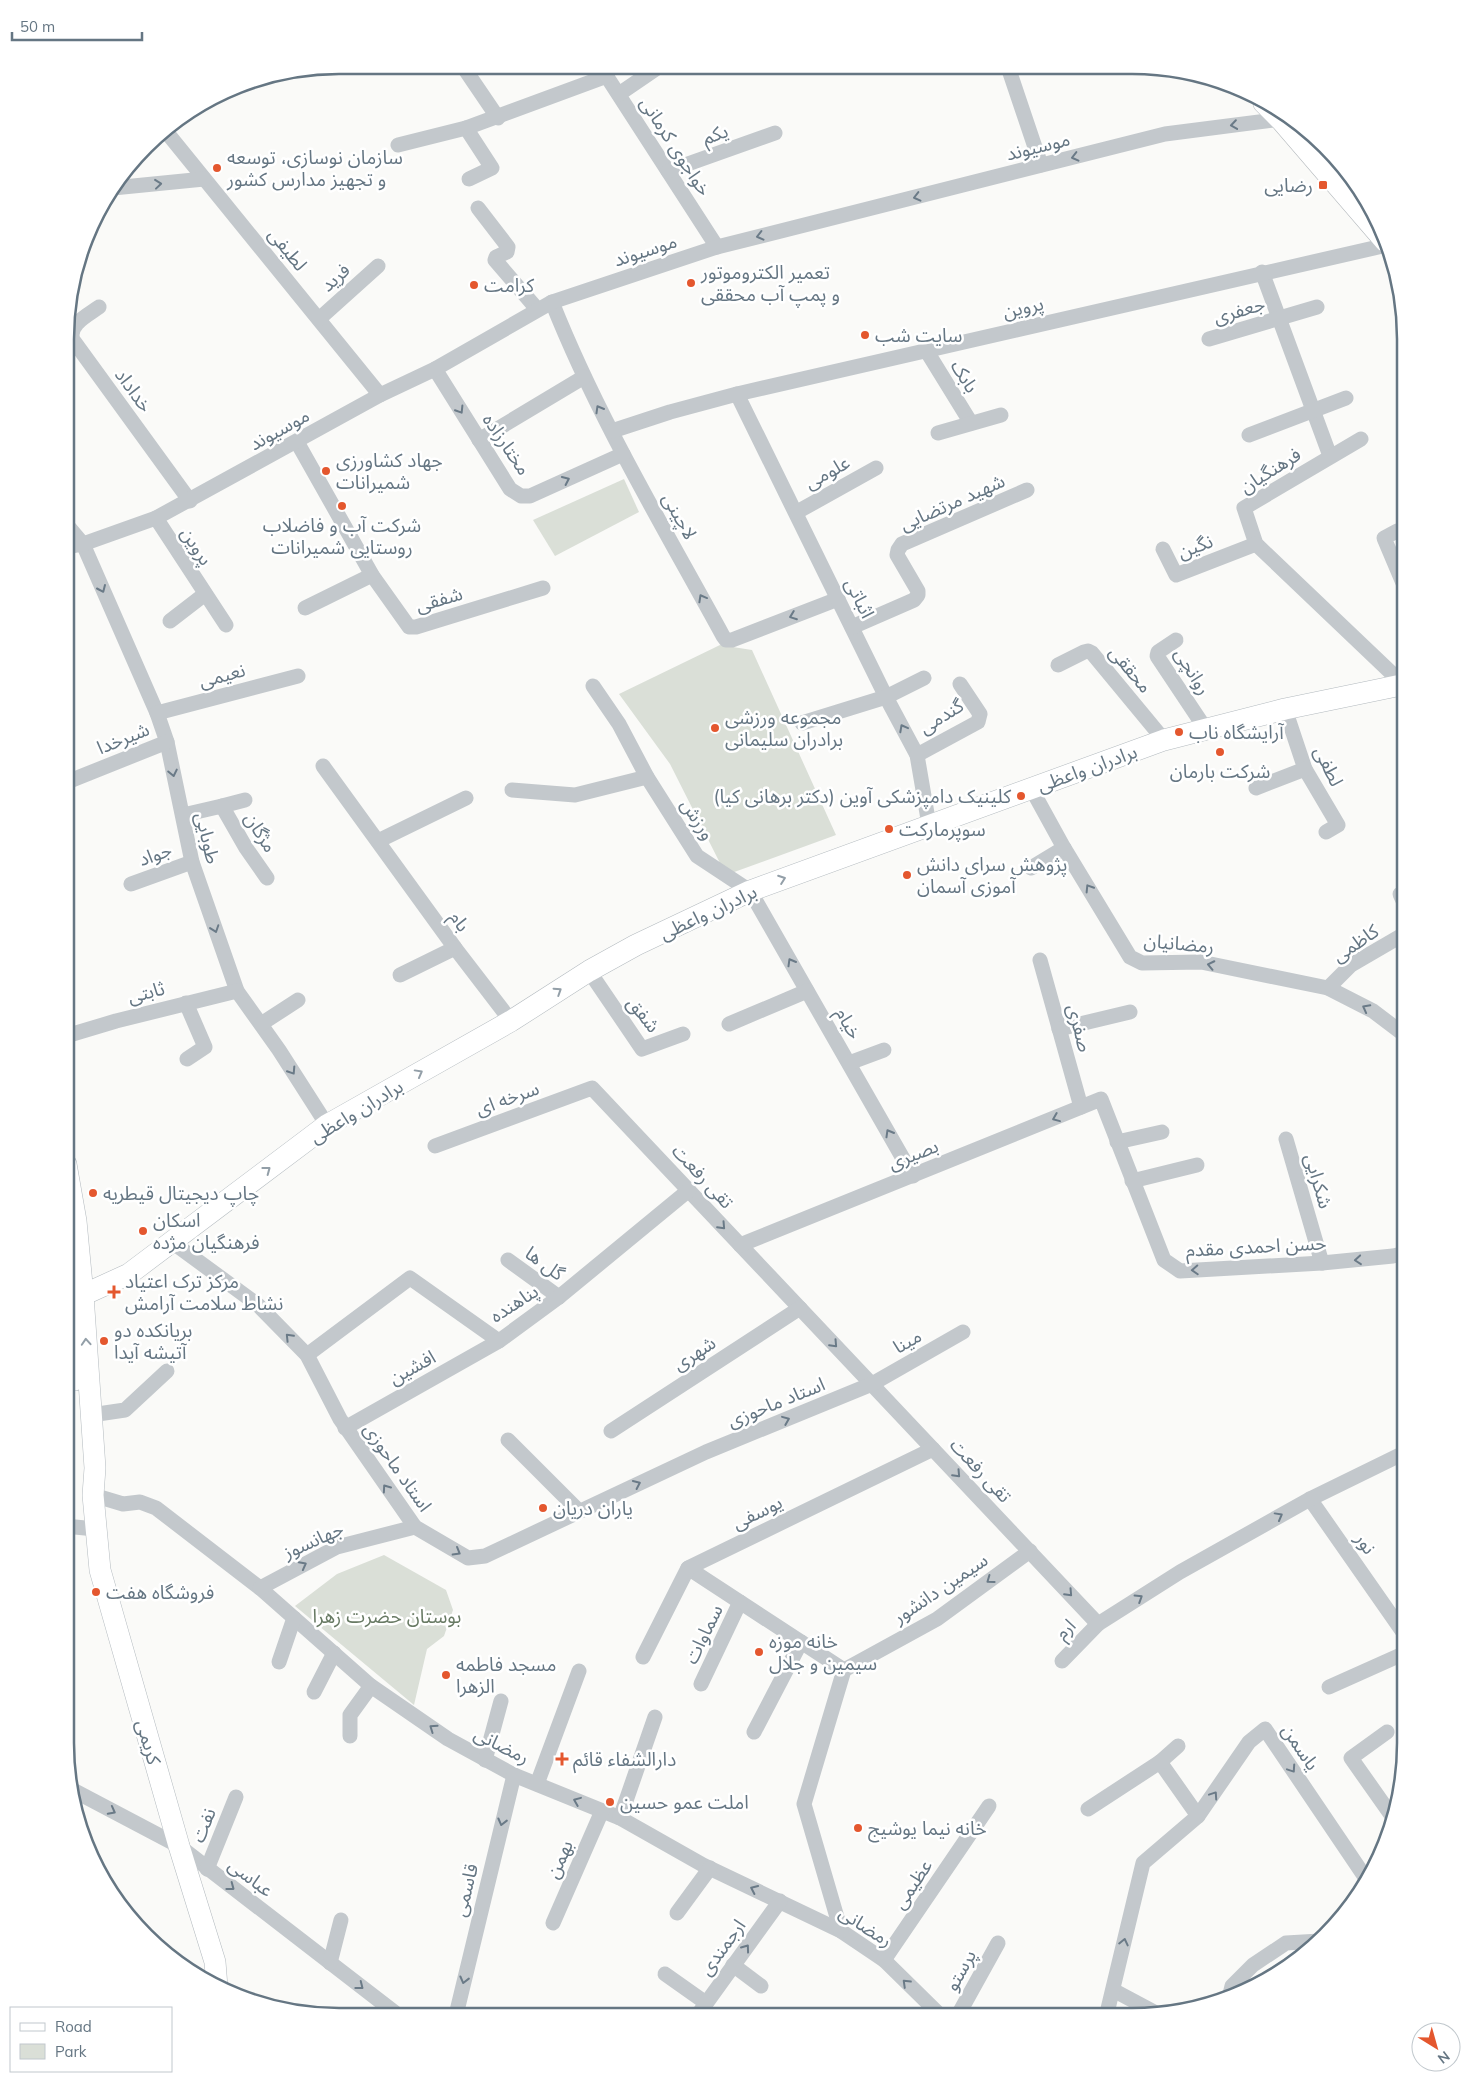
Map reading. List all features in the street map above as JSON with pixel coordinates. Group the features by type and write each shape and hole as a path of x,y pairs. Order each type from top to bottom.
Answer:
{"main road":[{"path":"1301,134 1368,218"},
{"name":"برادران واعظی","path":"83,1295 129,1274 327,1124 511,1021 589,971 636,945 750,891 1164,740 1285,709 1397,687"},
{"name":"کریمی","path":"74,1210 83,1295 95,1468 93,1495 95,1529 100,1570 179,1846 215,1962 216,1979"},
{"name":"کریمی","path":"74,1391 85,1474 93,1495"}],"street":[{"path":"468,74 498,118"},
{"path":"398,145 498,118 596,74"},
{"name":"خواجوی کرمانی","path":"605,74 717,247"},
{"path":"619,94 648,74"},
{"path":"1010,74 1041,166"},
{"name":"موسیوند","path":"74,546 156,518 190,501 380,395 435,369 552,302 717,247 1165,134 1289,124"},
{"path":"466,128 492,168 469,179"},
{"name":"یکم","path":"668,171 775,133"},
{"name":"لطیفی","path":"169,135 380,395"},
{"path":"121,187 204,179"},
{"path":"478,208 508,247 507,252 496,257 495,260 537,309"},
{"name":"پروین","path":"612,431 670,412 737,394 1262,272 1381,246"},
{"name":"فرید","path":"319,319 378,266"},
{"name":"فرهنگیان","path":"1262,272 1330,456 1244,508 1256,544 1397,677"},
{"name":"لاچینی","path":"552,302 572,354 593,398 726,640 732,640 838,598"},
{"name":"جعفری","path":"1209,339 1317,306"},
{"name":"خداداد","path":"74,326 99,307"},
{"name":"خداداد","path":"74,341 190,501"},
{"name":"بابک","path":"926,350 971,423"},
{"name":"مختارزاده","path":"435,369 510,489 521,496 530,496 624,454"},
{"path":"479,440 584,377"},
{"name":"اثباتی","path":"737,394 797,512 886,697 917,754 929,825"},
{"path":"1249,435 1346,398"},
{"name":"بابک","path":"938,433 1001,414"},
{"path":"1330,456 1361,439"},
{"name":"شفقی","path":"296,442 372,575 409,627 416,627 543,588"},
{"name":"علومی","path":"797,512 876,468"},
{"name":"شهید مرتضایی","path":"852,627 914,600 918,595 918,591 897,555 902,544 1027,490"},
{"name":"پروین","path":"156,518 226,625"},
{"path":"1397,531 1384,538 1397,569"},
{"name":"طوبایی","path":"74,533 83,544 157,713 167,742 192,862 237,991 327,1124"},
{"name":"نگین","path":"1163,549 1176,575 1256,544"},
{"path":"305,608 372,575"},
{"name":"پروین","path":"170,621 205,594"},
{"name":"روانچی","path":"1176,640 1158,652 1157,656 1206,728"},
{"name":"محققی","path":"1058,665 1084,652 1092,653 1164,740"},
{"name":"نعیمی","path":"157,713 298,676"},
{"path":"802,723 886,697 924,678"},
{"name":"گندمی","path":"917,754 978,722 980,714 960,684"},
{"name":"ورزش","path":"593,686 619,724 647,777 697,856 750,891"},
{"name":"لطفی","path":"1285,709 1305,769 1338,825 1326,832"},
{"name":"شیرخدا","path":"74,779 167,742"},
{"name":"بام","path":"323,766 455,948 511,1021"},
{"path":"1256,788 1305,769"},
{"path":"512,790 575,795 647,777"},
{"name":"رمضانیان","path":"1031,788 1064,848 1130,957 1142,963 1201,962 1328,988 1373,1011 1397,1029"},
{"path":"378,841 466,798"},
{"name":"مژگان","path":"182,815 245,800"},
{"name":"مژگان","path":"222,806 246,848 267,878"},
{"path":"1031,868 1064,848"},
{"name":"جواد","path":"131,884 192,862"},
{"name":"خیام","path":"750,891 913,1176"},
{"name":"کاظمی","path":"1328,988 1351,965 1397,938"},
{"path":"400,975 455,948"},
{"name":"صفری","path":"1040,960 1081,1108"},
{"name":"شفق","path":"589,971 642,1050 683,1034"},
{"name":"ثابتی","path":"74,1034 237,991"},
{"path":"729,1024 807,991"},
{"path":"261,1024 298,1000"},
{"path":"186,1003 205,1047 187,1059"},
{"path":"1059,1029 1130,1012"},
{"path":"849,1063 884,1050"},
{"name":"سرخه ای","path":"435,1146 592,1088"},
{"name":"تقی رفعت","path":"592,1088 1098,1624"},
{"name":"بصیری","path":"740,1244 1101,1099"},
{"name":"حسن احمدی مقدم","path":"1101,1099 1164,1260 1180,1271 1322,1263 1397,1255"},
{"path":"1117,1142 1162,1132"},
{"name":"شکرایی","path":"1286,1139 1322,1263"},
{"path":"1132,1181 1197,1165"},
{"name":"پناهنده","path":"307,1355 410,1278 499,1341 559,1297 689,1190"},
{"name":"استاد ماحوزی","path":"172,1242 258,1305 307,1355 345,1428 415,1528 468,1558 476,1558 706,1452 872,1384"},
{"name":"گل ها","path":"508,1260 559,1297"},
{"name":"شهری","path":"611,1431 800,1308"},
{"name":"مینا","path":"872,1384 963,1332"},
{"name":"افشین","path":"345,1428 499,1341"},
{"path":"91,1415 125,1410 168,1371"},
{"path":"508,1440 578,1511"},
{"name":"یوسفی","path":"688,1568 933,1449"},
{"path":"1098,1624 1180,1572 1310,1499 1397,1456"},
{"name":"رمضانی","path":"93,1495 122,1504 140,1502 156,1508 260,1588 371,1686 448,1739 514,1775 620,1818 710,1868 840,1931 884,1960 933,2008"},
{"name":"نور","path":"1310,1499 1397,1623"},
{"path":"74,1527 95,1529"},
{"name":"جهانسوز","path":"260,1588 337,1547 415,1528"},
{"name":"سیمین دانشور","path":"844,1670 937,1619 1030,1551"},
{"path":"643,1657 688,1568 844,1670 804,1804 840,1931"},
{"name":"سماوات","path":"701,1684 740,1602"},
{"path":"279,1662 294,1618"},
{"name":"ارم","path":"1062,1661 1098,1624"},
{"path":"754,1732 801,1642"},
{"path":"314,1692 334,1653"},
{"path":"1328,1687 1397,1657"},
{"path":"537,1784 579,1671"},
{"path":"350,1736 350,1715 371,1686"},
{"path":"486,1760 501,1701"},
{"path":"620,1818 655,1717"},
{"name":"یاسمن","path":"1108,2008 1143,1863 1198,1816 1249,1742 1265,1729 1363,1874"},
{"path":"1386,1732 1351,1758 1388,1811"},
{"path":"1088,1809 1160,1762 1178,1746"},
{"path":"1160,1762 1198,1816"},
{"name":"قاسمی","path":"458,2008 514,1775"},
{"name":"عباسی","path":"79,1793 179,1846 389,2008"},
{"name":"نفت","path":"207,1869 236,1797"},
{"name":"عظیمی","path":"884,1960 989,1806"},
{"name":"بهمن","path":"553,1923 602,1811"},
{"path":"677,1913 710,1868"},
{"name":"ارجمندی","path":"703,2008 780,1901"},
{"path":"330,1963 341,1920"},
{"path":"1231,1989 1253,1965 1286,1943 1308,1942"},
{"name":"پرستو","path":"961,2008 998,1943"},
{"path":"733,1965 762,1986"},
{"path":"665,1974 706,2003"},
{"path":"1113,1990 1147,2008"}],"green space":[{"path":"624,479 639,512 555,556 533,520"},
{"name":"مجموعه ورزشی برادران سلیمانی","path":"720,645 752,650 836,835 726,875 670,764 619,694"},
{"name":"بوستان حضرت زهرا","path":"384,1555 446,1590 453,1610 444,1636 427,1649 414,1705 295,1606 337,1574"}],"place":[{"name":"سازمان نوسازی، توسعه و تجهیز مدارس کشور","path":"217,168"},
{"name":"رضایی","path":"1323,185"},
{"name":"تعمیر الکتروموتور و پمپ آب محققی","path":"691,283"},
{"name":"کرامت","path":"474,285"},
{"name":"سایت شب","path":"865,335"},
{"name":"جهاد کشاورزی شمیرانات","path":"326,471"},
{"name":"شرکت آب و فاضلاب روستایی شمیرانات","path":"342,506"},
{"name":"مجموعه ورزشی برادران سلیمانی","path":"715,728"},
{"name":"آرایشگاه ناب","path":"1179,732"},
{"name":"شرکت بارمان","path":"1220,752"},
{"name":"کلینیک دامپزشکی آوین (دکتر برهانی کیا)","path":"1021,796"},
{"name":"سوپرمارکت","path":"889,829"},
{"name":"پژوهش سرای دانش آموزی آسمان","path":"907,875"},
{"name":"چاپ دیجیتال قیطریه","path":"93,1193"},
{"name":"اسکان فرهنگیان مژده","path":"143,1231"},
{"name":"مرکز ترک اعتیاد نشاط سلامت آرامش","path":"114,1292"},
{"name":"بریانکده دو آتیشه آیدا","path":"104,1341"},
{"name":"یاران دریان","path":"543,1508"},
{"name":"فروشگاه هفت","path":"96,1592"},
{"name":"خانه موزه سیمین و جلال","path":"759,1652"},
{"name":"مسجد فاطمه الزهرا","path":"446,1675"},
{"name":"دارالشفاء قائم","path":"562,1759"},
{"name":"املت عمو حسین","path":"610,1802"},
{"name":"خانه نیما یوشیج","path":"858,1828"}]}
